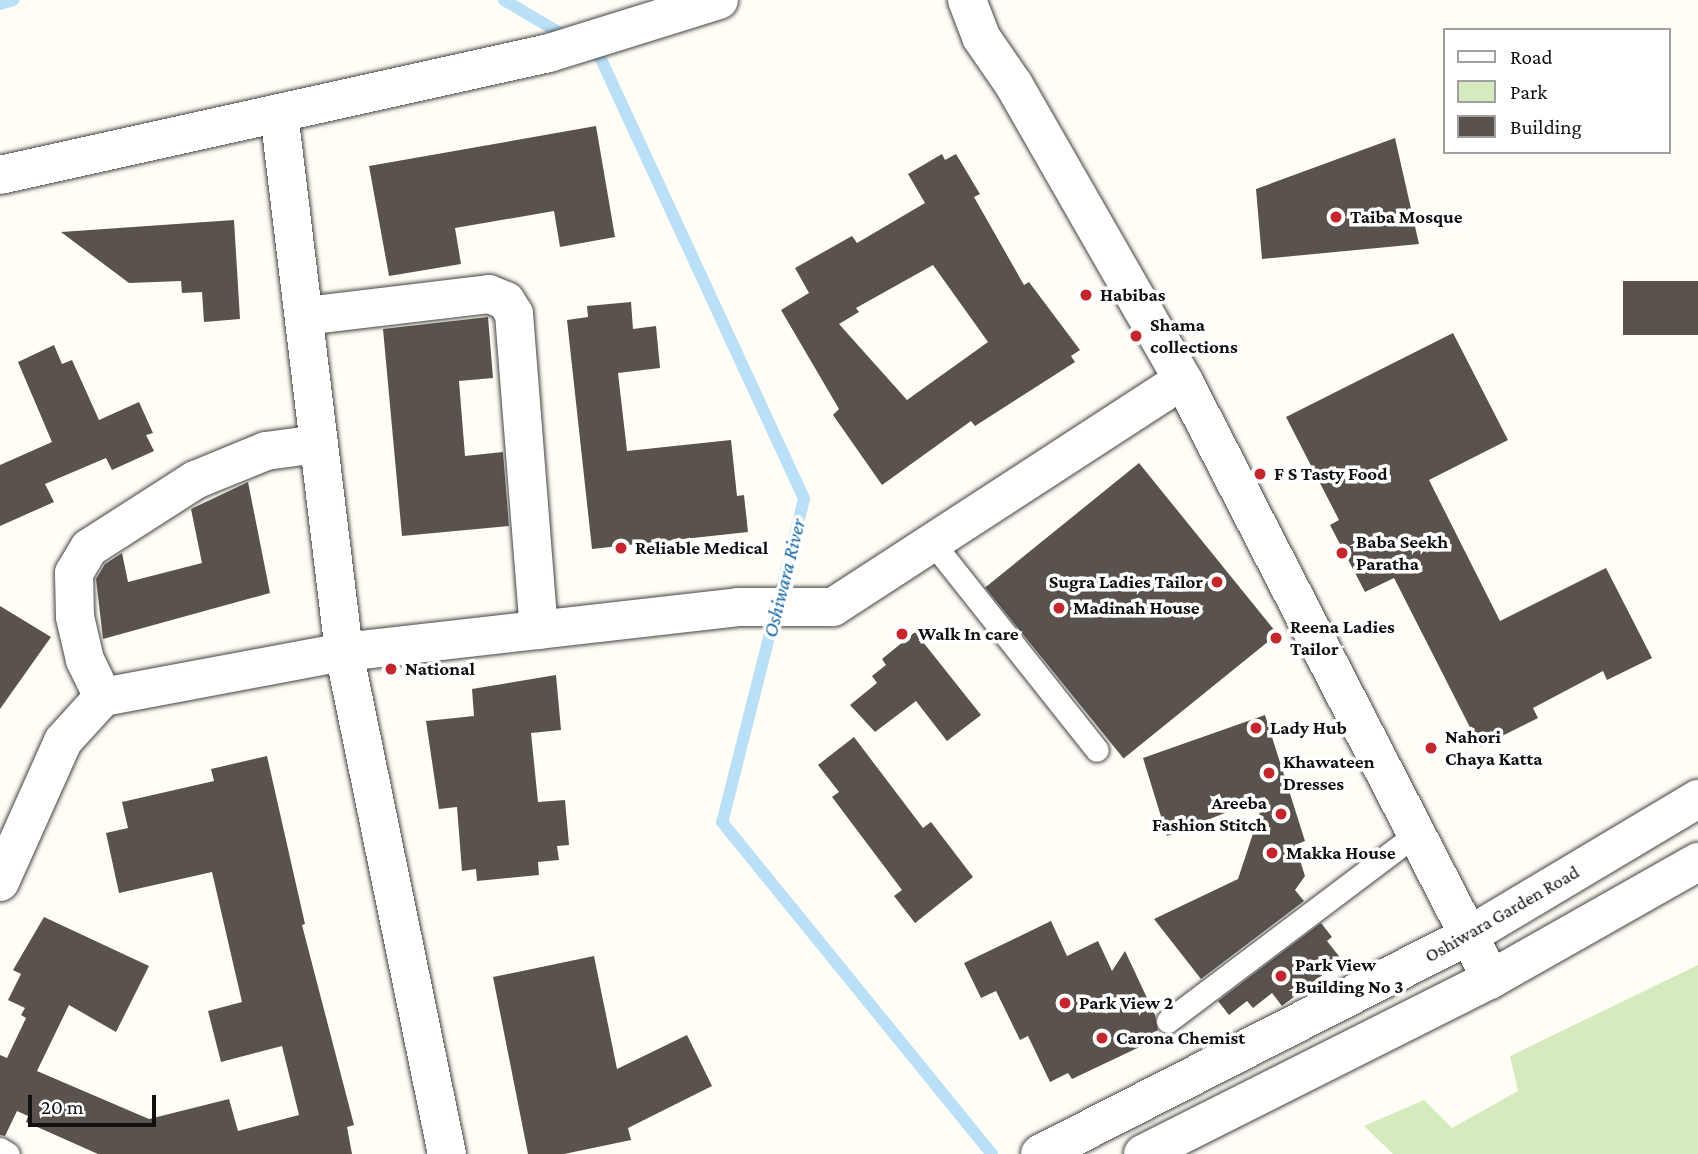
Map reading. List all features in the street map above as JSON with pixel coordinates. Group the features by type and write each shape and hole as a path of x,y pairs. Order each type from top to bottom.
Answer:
{"street":[{"path":"0,175 549,53 719,0"},
{"path":"967,0 981,37 1014,85 1183,380 1491,979"},
{"path":"278,113 306,316 318,444 344,652 447,1154"},
{"path":"306,316 489,293 506,301 514,314 539,630"},
{"path":"0,882 62,741 103,697 344,652 738,607 833,607 1183,380"},
{"path":"103,697 85,660 75,617 74,573 89,548 195,480 266,451 318,444"},
{"name":"Oshiwara Garden Road","path":"1040,1154 1468,936 1698,799"},
{"path":"1143,1154 1491,979 1698,862"}],"lane":[{"path":"932,542 1097,750"},
{"path":"1168,1021 1416,834"},
{"path":"0,1149 8,1154"}],"green space":[{"path":"1698,965 1698,1154 1393,1154 1364,1126 1424,1100 1452,1128 1518,1091 1510,1056"}],"building":[{"path":"596,126 615,237 560,247 554,211 455,228 461,264 389,276 369,166"},
{"name":"Taiba Mosque","path":"1395,138 1419,244 1262,259 1256,189"},
{"path":"942,154 945,160 956,154 980,194 974,197 1024,285 1029,282 1080,350 1071,356 1075,362 975,426 971,421 882,485 833,415 839,409 781,310 809,293 795,268 852,236 857,243 925,203 908,174","holes":["933,265 988,342 907,400 839,324 859,312 856,308"]},
{"path":"234,220 240,319 204,322 202,292 182,293 181,281 129,283 61,232"},
{"path":"1623,281 1698,281 1698,335 1623,335"},
{"path":"631,302 633,329 656,326 660,368 618,373 627,451 731,440 737,496 744,495 748,532 592,549 567,320 588,317 587,306"},
{"path":"488,317 493,378 459,381 465,456 503,452 509,526 402,536 383,329"},
{"path":"1453,333 1508,440 1429,480 1500,621 1606,568 1652,658 1607,680 1603,671 1533,708 1538,718 1480,747 1394,578 1365,592 1330,525 1339,520 1286,417"},
{"path":"54,345 62,364 72,360 99,420 139,402 153,433 146,435 154,451 112,470 106,458 45,484 54,502 0,526 0,465 52,442 18,362"},
{"name":"Madinah House","path":"1139,463 1277,634 1124,759 985,588"},
{"path":"248,482 270,593 103,639 96,579 105,564 122,553 128,582 202,563 191,509"},
{"path":"0,606 51,637 0,709"},
{"path":"915,632 981,715 947,741 916,701 875,732 850,705 877,683 872,676 886,665 882,659"},
{"path":"556,675 561,730 531,733 538,802 565,800 569,845 557,846 559,860 538,862 539,875 477,881 476,869 462,871 457,807 439,809 426,721 474,716 472,689"},
{"name":"Makka House","path":"1265,715 1305,841 1295,845 1305,876 1295,890 1304,901 1201,979 1154,919 1238,879 1265,797 1167,836 1143,758"},
{"path":"854,737 923,828 931,822 973,877 915,923 894,896 902,890 832,797 839,792 818,765"},
{"path":"267,756 305,924 302,925 354,1125 347,1127 352,1154 98,1154 26,1122 28,1116 17,1111 5,1136 0,1135 0,1055 7,1058 26,1018 21,1015 25,1008 8,1000 21,974 13,970 44,917 149,966 116,1032 69,1005 37,1071 149,1119 229,1099 238,1131 299,1115 282,1046 221,1062 208,1011 242,1002 212,872 119,893 106,833 128,828 122,802 214,781 211,769"},
{"name":"Park View 2","path":"1051,921 1067,956 1098,941 1112,971 1125,951 1155,1015 1158,1030 1146,1036 1148,1043 1072,1079 1068,1073 1050,1082 1028,1036 1020,1040 996,991 981,998 964,963"},
{"name":"Park View Building No 3","path":"1321,923 1332,937 1327,941 1342,960 1282,1006 1272,993 1253,1008 1247,1001 1229,1015 1218,1001"},
{"path":"594,956 617,1069 687,1035 712,1086 628,1128 631,1140 564,1154 528,1154 493,977"}],"waterway":[{"name":"Oshiwara River","path":"0,4 13,0"},
{"name":"Oshiwara River","path":"504,0 570,39"},
{"name":"Oshiwara River","path":"586,49 600,57 804,499 722,822 992,1154"}],"place":[{"name":"Taiba Mosque","path":"1336,217"},
{"name":"Habibas","path":"1086,295"},
{"name":"Shama collections","path":"1136,336"},
{"name":"F S Tasty Food","path":"1260,474"},
{"name":"Reliable Medical","path":"621,548"},
{"name":"Baba Seekh Paratha","path":"1342,553"},
{"name":"Sugra Ladies Tailor","path":"1217,582"},
{"name":"Madinah House","path":"1059,608"},
{"name":"Walk In care","path":"902,634"},
{"name":"Reena Ladies Tailor","path":"1276,638"},
{"name":"National","path":"391,669"},
{"name":"Lady Hub","path":"1256,728"},
{"name":"Nahori Chaya Katta","path":"1431,748"},
{"name":"Khawateen Dresses","path":"1269,773"},
{"name":"Areeba Fashion Stitch","path":"1281,814"},
{"name":"Makka House","path":"1272,853"},
{"name":"Park View Building No 3","path":"1281,976"},
{"name":"Park View 2","path":"1065,1003"},
{"name":"Carona Chemist","path":"1102,1038"}]}
